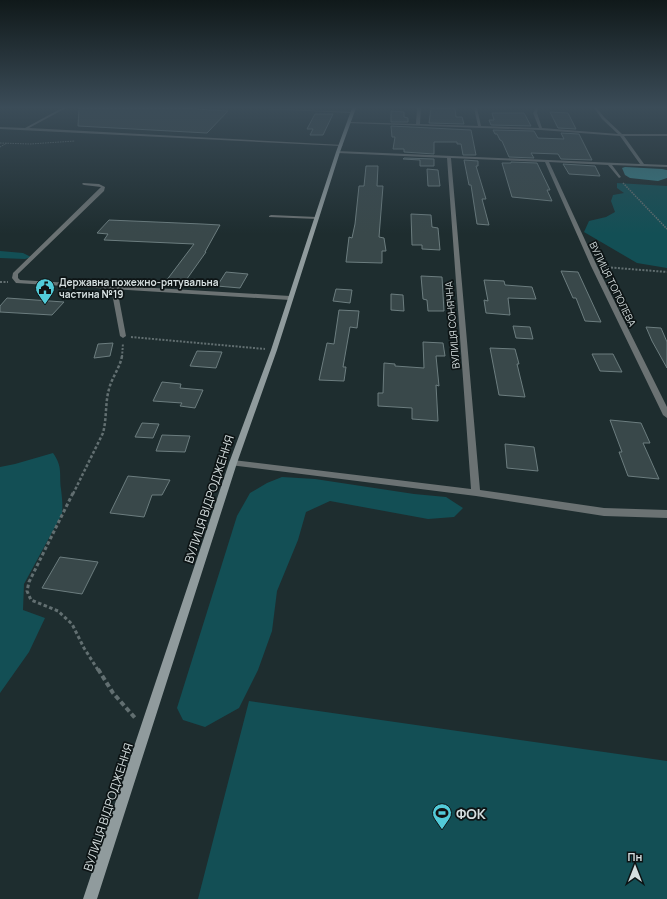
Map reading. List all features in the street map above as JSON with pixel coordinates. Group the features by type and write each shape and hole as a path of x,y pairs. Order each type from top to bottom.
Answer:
{"street":[{"name":"ВУЛИЦЯ ВІДРОДЖЕННЯ","path":"90,899 233,463 274,350 339,150"},
{"path":"367,150 449,156 667,166"},
{"path":"631,150 642,165"},
{"name":"ВУЛИЦЯ СОНЯЧНА","path":"449,156 476,493"},
{"name":"ВУЛИЦЯ ТОПОЛЕВА","path":"546,160 594,266 667,415"},
{"path":"609,163 619,177"},
{"path":"84,184 99,184 103,186 102,190 15,274 15,278 18,282 290,298"},
{"path":"271,216 317,218"},
{"path":"114,288 123,336"},
{"path":"233,463 476,493 604,512 667,514"}],"path":[{"path":"619,177 634,196 667,229"},
{"path":"594,266 667,272"},
{"path":"145,731 113,693 84,648 72,624 58,610 31,600 26,590 103,433 107,394 121,363 123,336 274,350"}],"shaded area":[{"path":"622,168 667,170 667,178 658,181 630,178 625,175"},
{"path":"617,183 667,186 667,268 637,263 584,232 589,221 606,217 615,212 611,201 613,195 624,193 617,188"},
{"path":"0,251 23,253 31,257 25,259 0,258"},
{"path":"53,453 58,462 60,471 62,514 24,584 23,610 45,618 29,652 0,693 0,467"},
{"path":"282,477 315,479 414,494 446,497 463,508 454,517 428,519 330,501 306,512 298,540 277,591 272,631 258,670 239,708 205,727 183,720 177,708 237,516 250,493 267,483"},
{"name":"ФОК","path":"249,701 667,761 667,899 198,899"}],"building":[{"path":"404,150 434,150 434,154 404,152"},
{"path":"462,150 475,150 476,155 463,155"},
{"path":"506,150 587,150 592,160 561,159 558,154 531,153 534,158 509,157"},
{"path":"403,159 434,159 434,166 420,166 420,160"},
{"path":"464,160 478,161 478,166 476,166 486,199 482,199 489,225 477,224 471,185 469,185"},
{"path":"502,163 537,163 550,190 547,190 552,201 512,197"},
{"path":"563,164 595,166 600,176 569,174"},
{"path":"366,166 378,166 377,186 383,186 379,237 384,238 386,251 382,251 382,263 346,262 349,237 352,238 355,224 359,186 364,186"},
{"path":"427,169 438,170 440,186 428,186"},
{"path":"411,214 431,215 432,227 438,228 440,250 422,249 422,245 412,245"},
{"path":"109,220 220,225 206,252 184,283 166,281 194,244 104,240 108,234 97,233"},
{"path":"561,271 578,272 601,322 585,321 576,298 573,298"},
{"path":"226,272 248,274 240,288 217,286"},
{"path":"421,276 442,277 444,311 428,311 427,300 423,299"},
{"path":"484,280 504,281 505,285 532,287 536,299 508,298 510,315 486,313 484,300 488,301"},
{"path":"336,289 352,290 350,303 333,301"},
{"path":"391,294 403,295 404,311 391,310"},
{"path":"7,298 64,302 52,315 0,312 0,306"},
{"path":"339,310 359,311 357,328 350,327 343,367 346,367 344,381 319,380 327,343 334,344"},
{"path":"513,326 530,327 533,339 516,338"},
{"path":"646,327 661,328 667,342 667,368 652,341"},
{"path":"423,342 443,343 445,356 436,356 439,386 436,385 438,421 412,419 412,408 378,406 378,393 383,393 384,363 395,364 395,366 424,368"},
{"path":"113,343 110,356 94,358 98,344"},
{"path":"490,348 515,349 525,397 499,395"},
{"path":"197,351 222,352 216,368 190,366"},
{"path":"592,354 613,354 622,372 600,371"},
{"path":"162,382 181,384 180,388 203,390 195,408 180,406 182,403 153,401"},
{"path":"610,420 641,423 650,443 643,443 659,479 628,476 619,452 622,452"},
{"path":"142,423 159,424 153,438 135,437"},
{"path":"162,435 190,436 185,452 156,451"},
{"path":"505,444 534,447 538,471 507,468"},
{"path":"128,476 170,480 162,495 152,495 144,517 110,513"},
{"path":"60,557 98,562 82,594 42,588"}],"place":[{"name":"Державна пожежно-рятувальна частина №19","path":"45,305"},
{"name":"ФОК","path":"442,830"}]}
